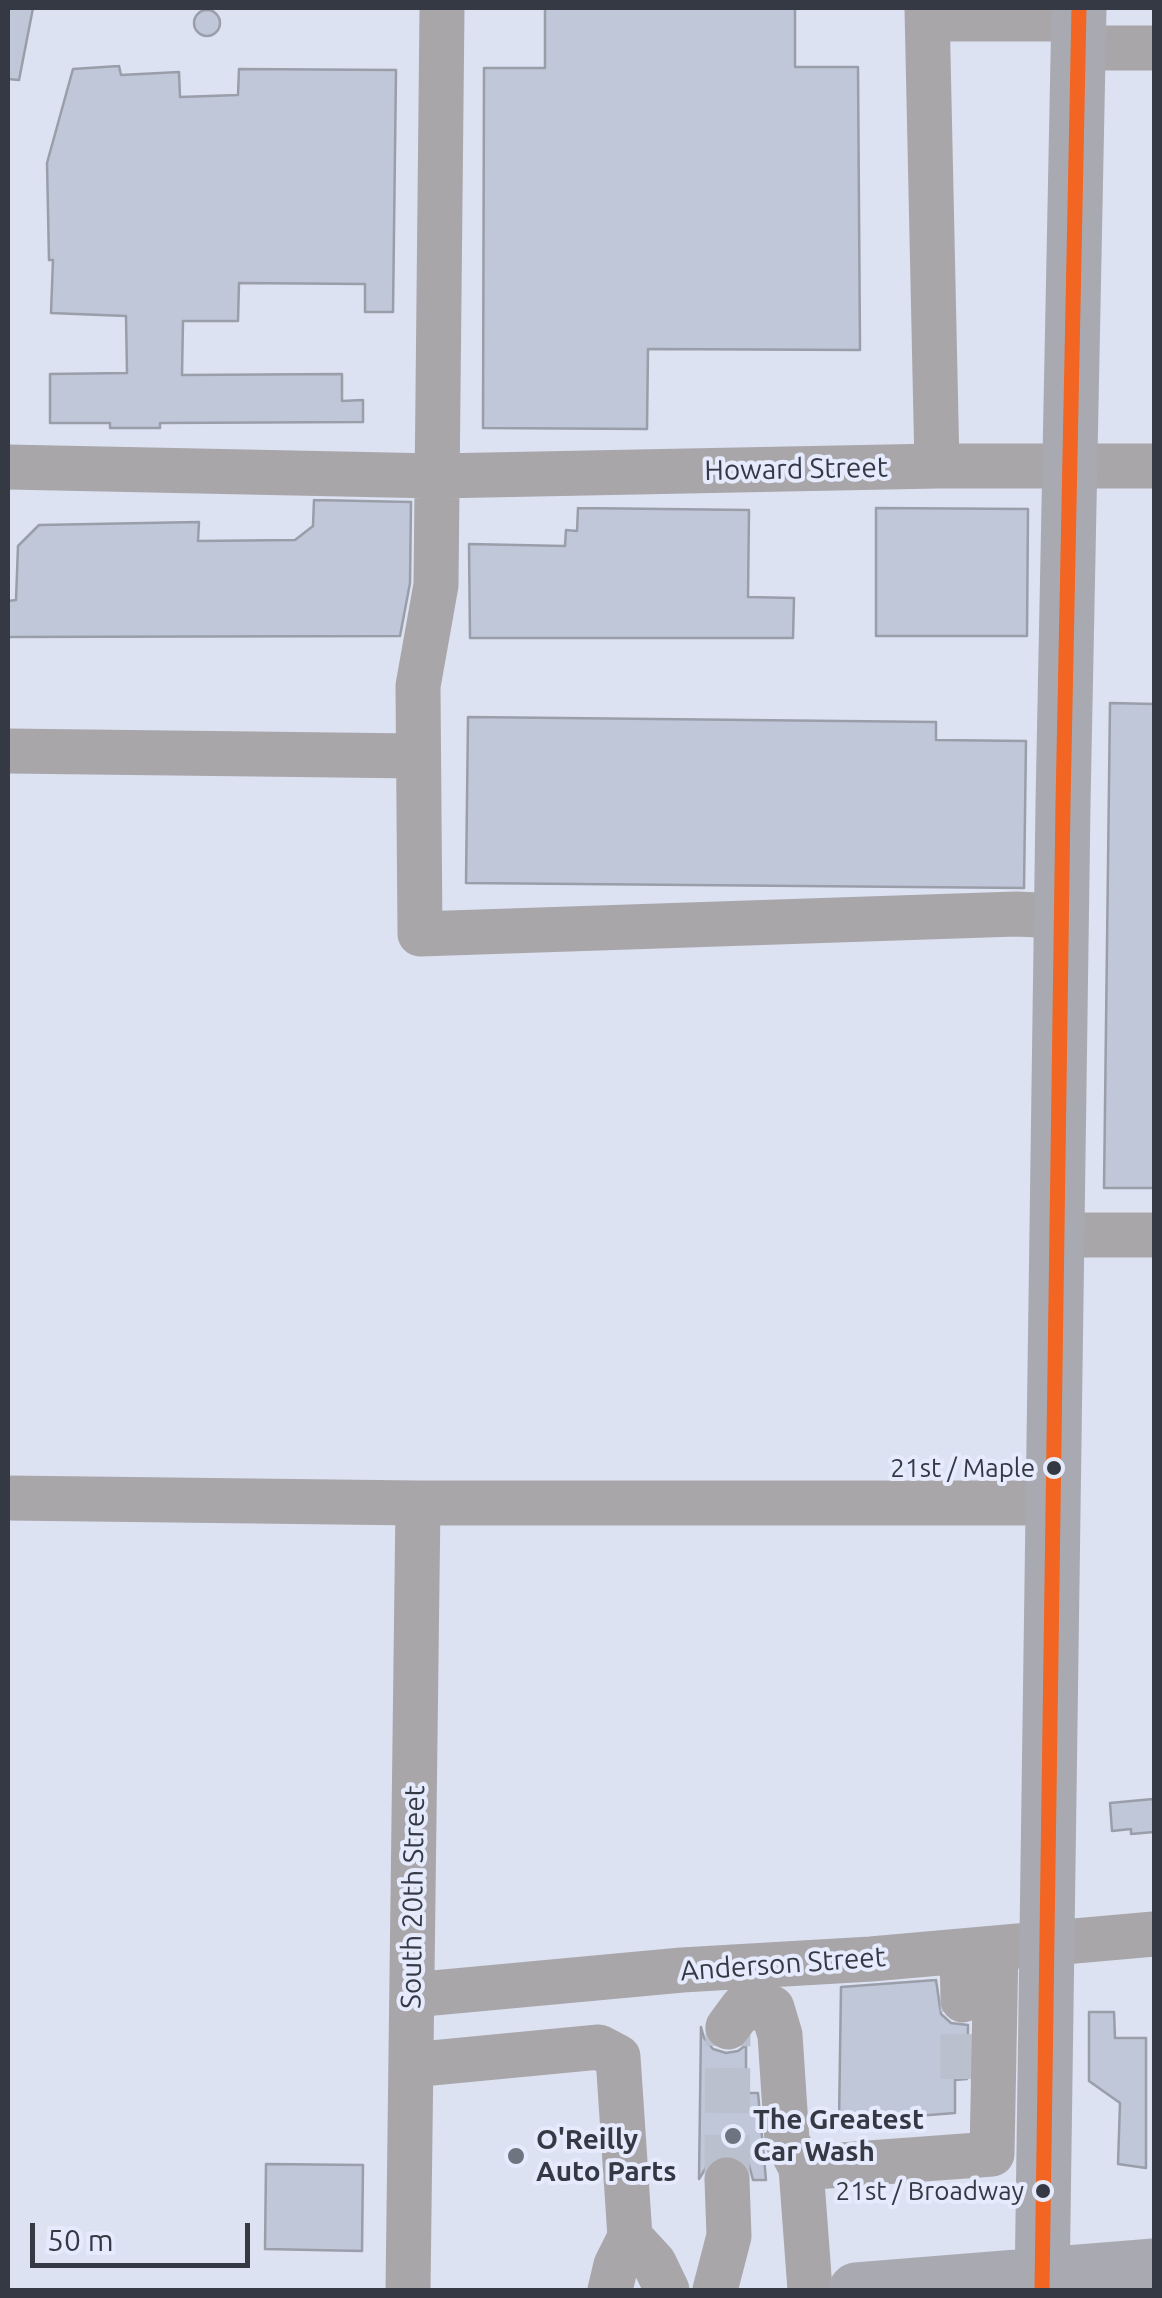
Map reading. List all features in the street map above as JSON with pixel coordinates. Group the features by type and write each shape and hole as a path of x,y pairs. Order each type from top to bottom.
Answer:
{"main road":[{"path":"1042,2283 995,1948 1053,1499 1079,25"},
{"path":"856,2290 1042,2283 1154,2266"}],"street":[{"path":"442,8 436,585 418,686 420,934 1016,914 1062,916"},
{"path":"937,466 928,13 1079,25 1154,48"},
{"name":"Howard Street","path":"8,468 437,476 937,466 1154,466"},
{"path":"8,750 418,756"},
{"path":"1058,1235 1154,1235"},
{"path":"8,1498 418,1504 1025,1503 1053,1499"},
{"name":"South 20th Street","path":"408,2290 418,1504"},
{"name":"Anderson Street","path":"412,1995 1154,1934"},
{"path":"970,1999 995,1948"},
{"path":"992,2139 995,1948"},
{"path":"728,2027 742,2008 772,2008 780,2036 787,2141 801,2168 810,2290"},
{"path":"411,2064 599,2047 618,2057 630,2238 616,2265 610,2290"},
{"path":"969,2079 992,2139"},
{"path":"801,2168 992,2139"},
{"path":"715,2290 729,2236 728,2180"},
{"path":"630,2238 654,2263 667,2290"}],"building":[{"path":"8,8 33,8 19,80 8,79"},
{"path":"545,8 795,8 795,67 858,67 860,350 648,349 647,429 483,428 484,68 545,68"},
{"path":"207,10 216,14 220,23 216,32 207,36 198,32 194,23 198,14"},
{"path":"119,66 121,75 179,72 180,97 238,95 239,69 396,70 393,312 365,312 365,284 239,283 238,321 183,321 182,375 342,374 342,401 363,400 363,422 160,423 160,428 50,423 50,374 127,373 126,316 51,313 53,260 49,260 47,163 73,69"},
{"path":"314,500 411,502 410,583 400,636 8,637 8,601 16,600 18,546 39,525 199,522 198,541 295,540 313,526"},
{"path":"578,508 749,510 748,597 794,598 793,638 470,638 469,544 565,546 566,530 577,531"},
{"path":"876,508 1028,509 1027,636 876,636"},
{"path":"1110,703 1154,704 1154,1188 1104,1188"},
{"path":"468,717 936,722 936,740 1026,741 1024,888 466,883"},
{"path":"1153,1799 1154,1832 1112,1831 1110,1803"},
{"path":"936,1980 941,2014 951,2023 968,2025 967,2079 955,2080 955,2113 839,2122 841,1987"},
{"path":"1089,2012 1114,2012 1115,2038 1146,2038 1146,2168 1118,2164 1120,2103 1089,2081"},
{"name":"The Greatest Car Wash","path":"701,2027 713,2049 726,2053 746,2045 746,2093 758,2093 766,2180 753,2180 749,2165 740,2157 727,2154 712,2158 699,2179"},
{"path":"266,2164 363,2165 362,2251 265,2249"}],"tunnel":[{"path":"963,2000 963,2079"},
{"path":"727,2180 728,2027"}],"transit line":[{"path":"1042,2290 1063,804 1079,8"}],"place":[{"name":"21st / Maple","path":"1054,1468"},
{"name":"The Greatest Car Wash","path":"733,2136"},
{"name":"O'Reilly Auto Parts","path":"516,2156"},
{"name":"21st / Broadway","path":"1043,2191"}]}
